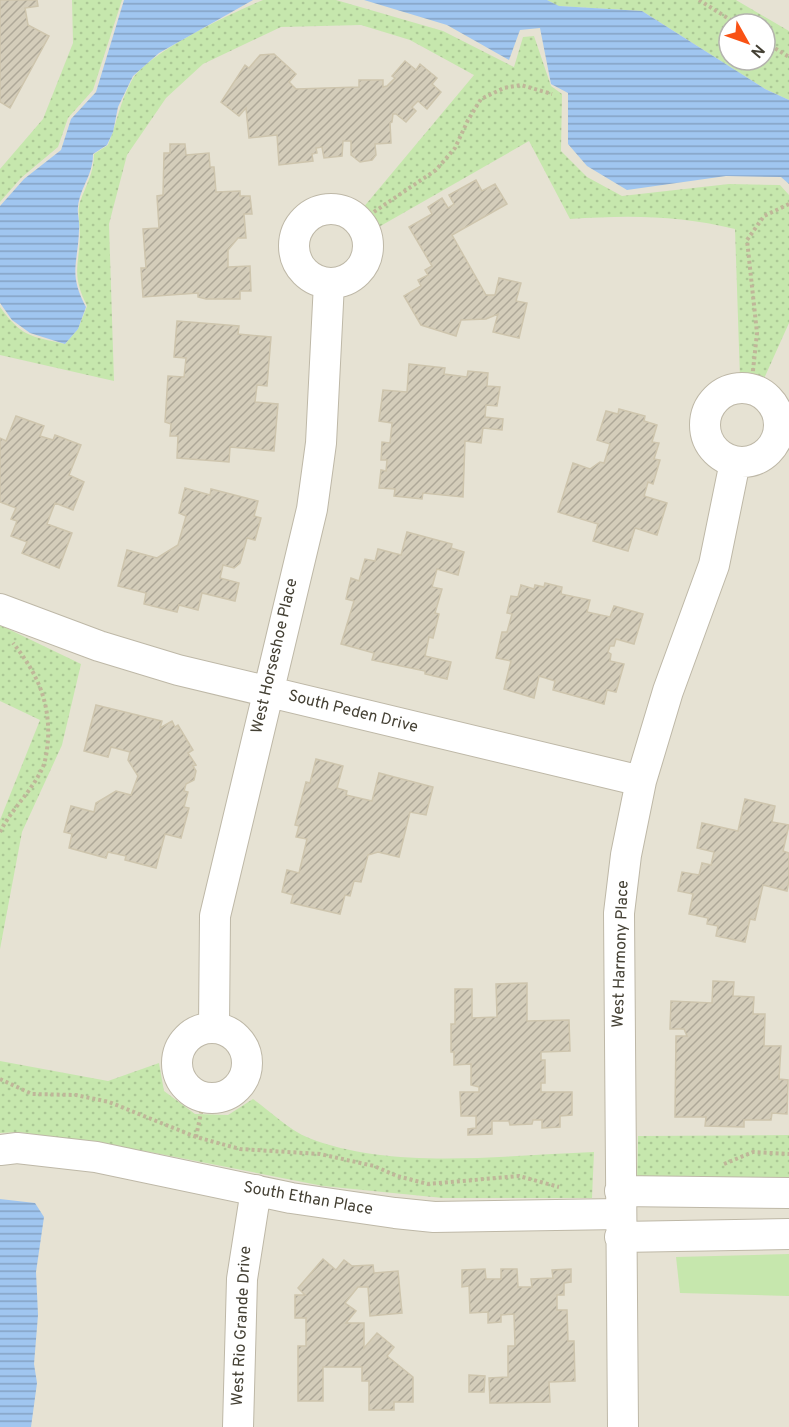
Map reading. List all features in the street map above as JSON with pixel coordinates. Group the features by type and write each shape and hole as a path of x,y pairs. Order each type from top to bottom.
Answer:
{"street":[{"path":"333,208 345,211 359,222 367,236 366,259 352,277 342,282 329,283 311,277 297,263 293,250 299,225 314,213 333,208"},
{"name":"West Horseshoe Place","path":"214,1027 215,916 312,509 321,443 329,283"},
{"path":"751,389 766,396 774,405 780,427 777,438 763,456 753,461 735,462 717,453 709,442 705,430 706,417 711,405 720,396 731,390 751,389"},
{"name":"West Harmony Place","path":"623,1427 619,913 626,855 641,781 668,691 714,565 735,462"},
{"name":"South Peden Drive","path":"7,612 150,662 641,781"},
{"path":"214,1027 234,1034 242,1042 248,1062 247,1073 235,1091 225,1096 204,1098 185,1086 177,1064 178,1052 192,1034 214,1027"},
{"name":"South Ethan Place","path":"0,1150 17,1148 96,1157 291,1198 434,1217 620,1214 700,1193 789,1193"},
{"name":"West Rio Grande Drive","path":"238,1427 242,1279 256,1190"},
{"path":"700,1193 703,1236"},
{"name":"South Ethan Place","path":"620,1214 703,1236 789,1234"}],"path":[{"path":"699,0 718,12"},
{"path":"359,222 436,170 455,148 481,99 504,88 521,85 552,94"},
{"path":"751,389 757,333 747,240 764,216 789,204"},
{"path":"0,832 42,770 47,749 49,717 44,692 32,668 5,635 7,612"},
{"path":"0,1079 32,1094 76,1095 110,1102 196,1137 240,1149 320,1154 350,1160 428,1184 519,1176 564,1189"},
{"path":"196,1137 204,1098"}],"shaded area":[{"path":"0,0 789,0 789,1427 0,1427"}],"green space":[{"path":"72,0 122,0 93,90 68,118 58,147 21,178 0,202 0,169 43,119 73,43"},
{"path":"263,0 336,0 443,31 514,67 523,37 534,36 551,86 562,94 561,151 587,177 622,196 729,184 780,185 789,195 789,323 762,383 740,378 735,229 694,221 653,217 570,219 529,141 377,228 362,209 474,75 410,40 361,25 281,27 203,64 166,98 127,155 109,224 114,381 0,355 0,307 21,330 43,339 65,344 78,329 87,306 77,278 80,235 79,206 91,173 94,154 108,145 124,96 132,80 141,69 172,46 212,23"},
{"path":"547,0 736,0 757,12 717,12 717,59 642,11 558,6"},
{"path":"777,24 789,31 789,100 765,89 738,72 777,72"},
{"path":"0,625 81,664 62,745 22,832 0,949 0,820 40,720 0,701"},
{"path":"0,1061 108,1081 159,1063 164,1091 195,1114 228,1115 253,1099 302,1135 341,1148 376,1155 412,1158 487,1158 594,1152 592,1198 443,1198 323,1186 150,1152 19,1132 0,1133"},
{"path":"789,1135 789,1181 637,1183 638,1136"},
{"path":"789,1254 789,1296 680,1293 676,1257"}],"water":[{"path":"124,0 253,0 159,53 133,76 118,107 113,132 107,145 93,154 91,169 79,200 75,269 77,285 86,307 78,329 65,344 30,333 12,320 0,303 0,206 24,179 61,150 71,119 96,92"},
{"path":"364,0 547,0 559,6 642,11 717,59 717,72 738,72 765,89 789,100 789,184 781,177 726,176 627,190 587,166 568,144 568,93 551,84 540,28 520,30 509,60 447,25"},
{"path":"0,1199 35,1203 44,1217 36,1272 38,1315 34,1364 37,1383 31,1427 0,1427"}],"building":[{"path":"0,0 37,0 38,6 25,8 28,25 49,36 10,108 0,102"},
{"path":"274,54 296,74 289,82 296,89 359,87 359,80 383,80 383,87 387,86 395,78 392,76 405,61 416,70 420,64 437,78 432,84 441,92 427,109 418,101 412,107 416,111 406,122 393,114 390,123 391,143 375,144 376,155 372,160 360,162 351,155 351,141 343,141 342,156 324,158 322,147 316,148 317,153 312,154 313,161 279,165 277,135 249,138 246,108 239,116 221,102 245,65 249,68 260,55"},
{"path":"170,144 185,144 186,155 209,153 210,167 214,167 216,192 240,191 240,196 250,196 252,214 244,214 246,238 238,238 228,250 228,267 250,266 251,291 240,291 240,299 206,299 198,297 198,293 143,297 141,268 146,268 143,229 159,228 157,196 163,195 164,153 170,153"},
{"path":"476,180 482,191 495,184 507,204 452,235 486,295 495,295 499,278 521,283 516,301 527,303 519,338 493,332 498,314 486,319 461,320 456,336 421,325 404,296 421,286 418,280 428,275 425,270 432,266 409,227 432,214 428,207 442,198 448,208 454,204 449,195"},
{"path":"177,321 239,326 238,334 271,337 267,386 257,385 255,402 278,404 274,451 230,447 229,462 177,458 178,436 170,436 171,424 165,422 168,376 184,377 186,358 174,357"},
{"path":"409,364 445,368 444,374 467,377 468,371 488,373 487,386 500,387 497,406 486,405 485,417 503,419 502,430 483,428 481,443 465,441 463,497 423,493 422,499 394,496 395,489 379,488 381,470 386,471 387,460 381,460 382,442 390,443 392,423 379,421 383,390 407,392"},
{"path":"619,409 645,416 644,421 657,425 652,442 659,443 654,459 660,460 653,484 648,482 644,496 667,503 657,535 635,528 628,551 593,541 598,524 558,512 573,463 590,469 600,462 604,463 610,444 597,440 606,411 618,414"},
{"path":"16,416 44,426 40,436 53,440 55,435 81,445 69,475 84,482 73,510 55,503 47,524 72,533 59,568 22,553 27,542 11,536 17,521 11,519 16,508 0,502 0,438 6,441"},
{"path":"185,488 210,495 211,489 258,501 254,516 261,518 255,540 247,538 240,563 234,568 223,565 220,578 239,583 235,601 202,593 198,610 179,605 177,612 144,604 146,593 118,586 127,550 157,558 178,545 186,516 179,513"},
{"path":"407,532 452,544 451,548 464,552 458,575 437,569 432,587 442,589 435,613 439,614 433,638 429,637 425,656 451,662 447,679 425,674 425,671 372,660 374,653 341,644 354,601 346,599 351,578 359,581 365,559 375,561 378,549 401,555"},
{"path":"545,583 562,587 561,594 590,600 587,612 610,617 614,606 643,614 634,644 616,639 614,646 610,646 608,652 611,654 610,661 624,664 616,692 607,690 604,704 553,690 555,681 539,676 534,698 504,689 511,661 496,658 502,632 507,632 512,614 507,613 511,596 518,597 521,585 534,589 535,585 544,587"},
{"path":"96,705 162,721 160,728 172,721 175,727 178,725 193,750 188,753 196,765 193,766 196,771 194,780 186,784 184,791 188,792 184,807 189,808 181,838 165,834 156,868 125,860 126,856 108,852 106,858 69,848 72,834 64,832 71,806 94,812 96,803 116,791 131,795 138,776 128,760 130,752 111,747 108,757 84,751"},
{"path":"316,759 343,766 337,788 347,791 346,795 372,801 379,773 433,787 426,815 410,812 399,857 378,852 368,855 361,882 354,881 350,896 345,895 340,914 291,903 293,895 282,892 287,870 299,873 307,839 296,837 299,826 295,825 306,782 310,783"},
{"path":"745,799 775,806 772,822 789,825 783,851 789,853 789,881 787,891 763,885 755,920 750,919 745,942 716,936 718,926 707,924 708,918 689,914 693,894 678,891 682,872 699,875 702,863 711,865 714,852 697,848 702,823 738,831"},
{"path":"713,981 734,982 733,996 754,997 753,1014 765,1014 764,1046 781,1046 779,1079 788,1080 787,1114 772,1113 771,1120 744,1120 744,1127 705,1126 706,1117 675,1117 676,1036 687,1036 684,1029 670,1029 671,1001 712,1003"},
{"path":"527,983 527,1021 569,1020 570,1051 541,1052 541,1060 545,1060 545,1083 541,1083 541,1092 572,1092 572,1115 560,1116 560,1127 542,1128 542,1120 533,1120 532,1124 510,1125 509,1121 492,1121 492,1134 468,1135 468,1129 476,1128 476,1116 461,1116 460,1092 479,1092 479,1087 471,1085 471,1064 454,1065 454,1052 451,1052 451,1024 455,1024 455,989 472,989 472,1018 497,1017 496,984"},
{"path":"323,1259 336,1270 344,1260 352,1266 373,1265 374,1273 398,1271 402,1313 370,1316 368,1287 358,1287 345,1303 356,1311 346,1323 364,1323 364,1348 377,1333 394,1347 387,1356 413,1377 413,1402 394,1402 394,1410 369,1410 369,1381 362,1381 362,1367 323,1367 323,1401 298,1401 298,1346 306,1346 306,1318 295,1318 295,1295 305,1295 298,1288"},
{"path":"485,1269 486,1279 501,1279 501,1269 517,1269 518,1287 532,1287 531,1279 553,1278 552,1270 571,1269 571,1282 564,1283 564,1295 557,1295 557,1310 567,1310 568,1341 574,1341 575,1381 549,1382 550,1402 490,1403 489,1378 508,1377 508,1346 515,1346 514,1314 501,1315 501,1322 488,1323 488,1312 470,1313 469,1286 462,1287 462,1270"},
{"path":"469,1375 485,1376 484,1392 469,1392"}]}
